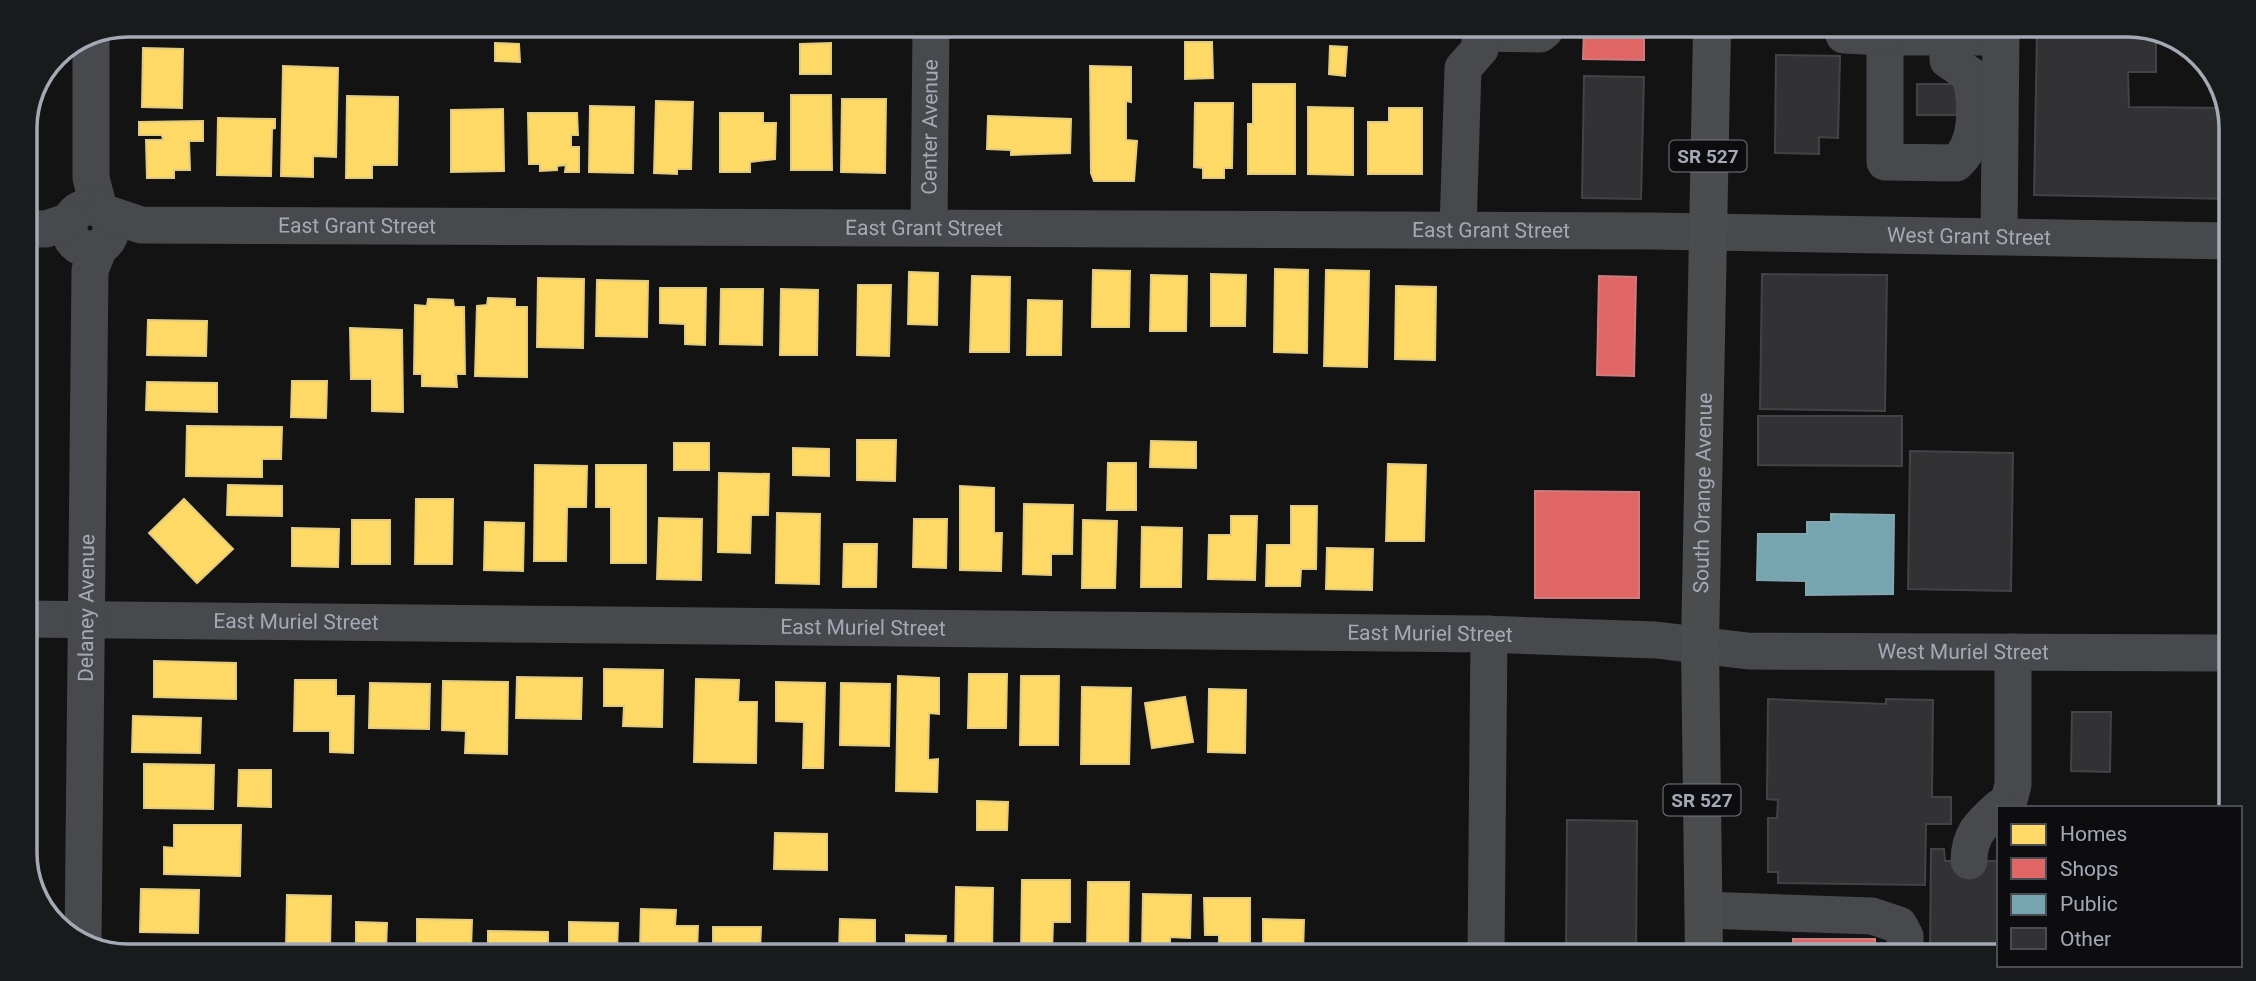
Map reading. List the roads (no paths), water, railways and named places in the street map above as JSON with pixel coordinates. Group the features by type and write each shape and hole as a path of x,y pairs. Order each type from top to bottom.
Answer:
{"main road":[{"name":"South Orange Avenue","path":"1704,944 1700,645 1712,37"}],"street":[{"name":"Center Avenue","path":"929,227 931,37"},
{"path":"1458,230 1463,68 1480,49 1480,37"},
{"path":"1885,37 1885,162 1956,163 1964,156 1974,135 1973,87 1970,75 1948,60 1947,37"},
{"path":"1999,236 2001,37"},
{"name":"Delaney Avenue","path":"83,933 85,228 91,45"},
{"name":"East Grant Street","path":"85,228 929,227 1706,233"},
{"name":"West Grant Street","path":"1706,233 2219,241"},
{"name":"East Muriel Street","path":"37,619 1489,634 1656,640 1700,645"},
{"path":"1486,944 1489,634"},
{"name":"West Muriel Street","path":"1700,645 1748,651 2219,653"},
{"path":"2002,806 2009,800 2013,785 2013,652"},
{"path":"1969,861 1972,838 1979,825 1997,810"},
{"path":"1703,910 1872,916 1899,925 1905,936 1905,944"}]}
